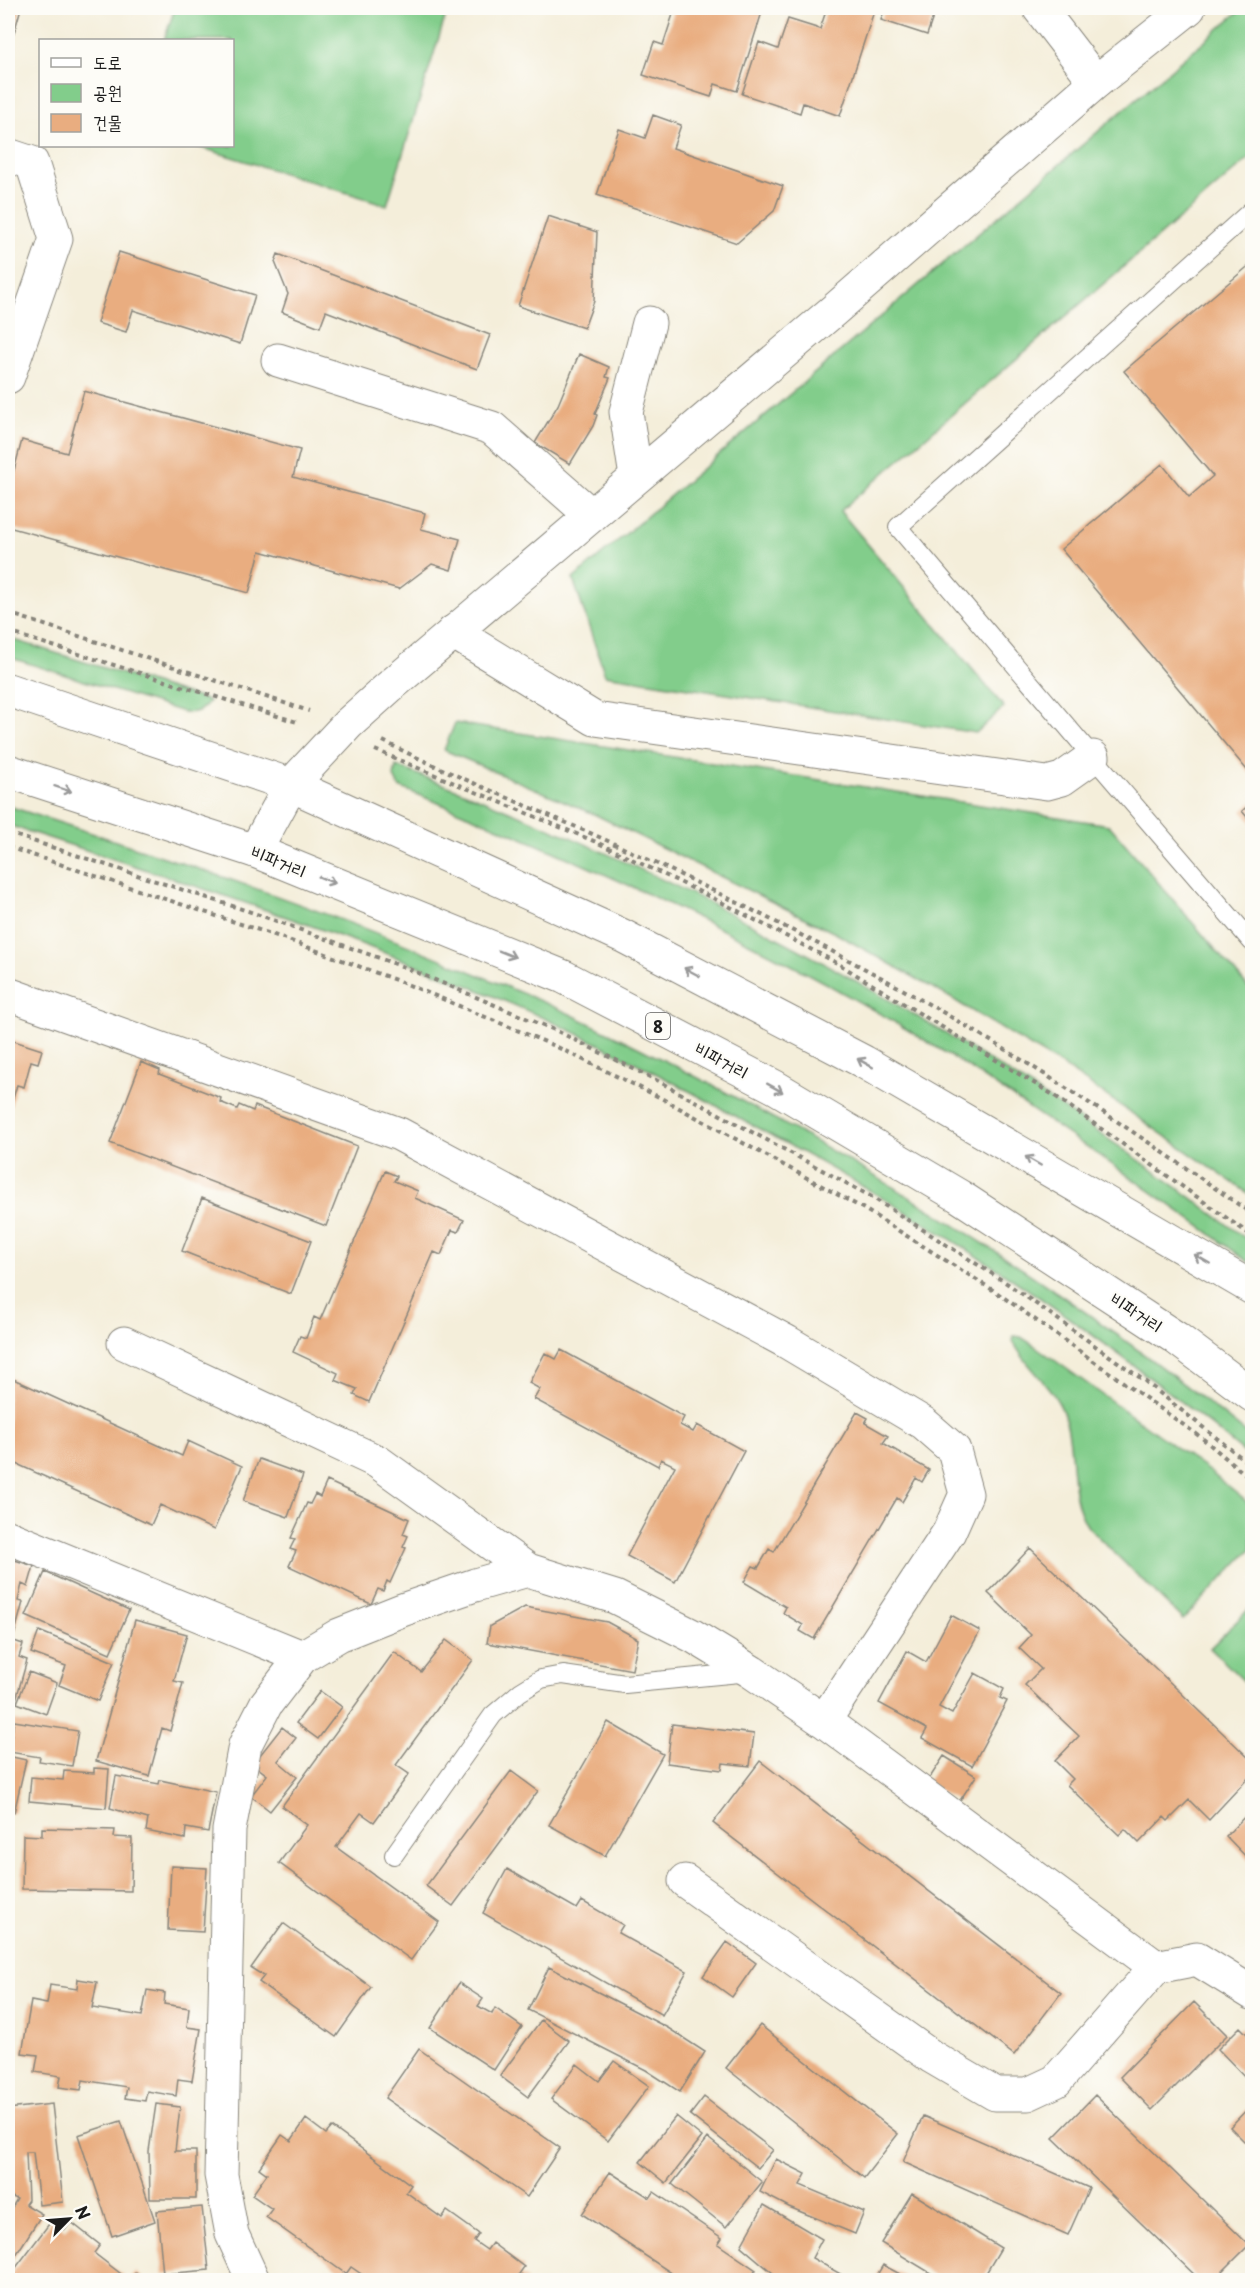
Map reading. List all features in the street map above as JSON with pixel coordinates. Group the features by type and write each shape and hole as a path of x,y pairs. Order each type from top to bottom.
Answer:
{"street":[{"path":"1039,8 1096,82"},
{"path":"255,851 291,784 343,729 591,514 833,311 1096,82 1189,8"},
{"path":"8,154 32,163 56,239 8,377"},
{"path":"636,477 626,412 649,323"},
{"path":"278,360 492,428 591,514"},
{"path":"453,632 595,718 1047,783 1062,779 1093,757"},
{"path":"8,690 291,784 623,936 864,1062 1252,1288"},
{"name":"비파거리","path":"8,771 255,851 564,977 775,1088 958,1196 1176,1338 1252,1395"},
{"path":"8,994 399,1134 787,1342 923,1424 954,1450 966,1494 949,1532 824,1721"},
{"path":"124,1343 378,1462 528,1570 615,1597 693,1636 752,1672 824,1721 1156,1967"},
{"path":"8,1537 302,1657"},
{"path":"253,2280 232,2234 221,2175 229,1830 245,1745 266,1704 302,1657 339,1635 402,1610 474,1585 528,1570"},
{"path":"685,1881 932,2057 995,2094 1028,2094 1056,2080 1156,1967 1197,1959 1252,1993"}],"lane":[{"path":"1252,210 898,527 1252,942"},
{"path":"394,1855 493,1715 520,1692 541,1679 563,1675 625,1684 752,1672"}],"path":[{"path":"8,613 343,729 598,837 840,955 948,1017 1064,1087 1173,1158 1252,1214"},
{"path":"8,632 343,729 596,842 719,901 837,963 1055,1096 1252,1236"},
{"path":"8,833 254,913 404,967 557,1031 658,1081 870,1196 1008,1284 1142,1379 1252,1466"},
{"path":"8,847 283,938 409,985 555,1046 659,1097 864,1209 996,1292 1202,1438 1252,1480"}],"green space":[{"path":"175,8 448,8 387,205 199,147 234,147 234,39 164,39"},
{"path":"1243,8 1252,8 1252,156 840,511 1004,707 976,733 605,675 573,579"},
{"path":"8,638 209,701 198,711 183,712 8,657"},
{"path":"455,723 1109,825 1252,992 1252,1196 1066,1068 949,997 837,934 594,814 444,750"},
{"path":"396,766 511,811 623,861 733,915 842,973 948,1035 1153,1170 1252,1243 1252,1265 1171,1205 993,1084 872,1009 740,939 605,874 399,787 394,777"},
{"path":"8,806 245,885 363,928 536,999 660,1058 837,1154 1009,1260 1173,1376 1252,1438 1252,1459 1103,1342 976,1255 839,1173 648,1069 559,1025 424,968 286,917 8,825"},
{"path":"1014,1336 1021,1337 1035,1346 1210,1472 1252,1506 1252,1548 1183,1620 1088,1527 1077,1502 1068,1431 1061,1407 1019,1351 1013,1341"},
{"path":"1249,1609 1252,1613 1252,1689 1210,1648"}],"building":[{"path":"8,8 21,8 8,54"},
{"path":"675,8 763,9 737,91 715,84 711,97 643,75 654,42 663,45"},
{"path":"827,8 875,8 840,116 803,103 800,113 742,94 759,42 778,49 788,19 820,29"},
{"path":"885,8 936,8 927,35 881,20"},
{"path":"653,115 681,125 673,148 783,186 774,211 737,243 597,195 619,129 645,138"},
{"path":"548,216 597,232 594,301 584,328 518,306"},
{"path":"119,252 255,295 240,344 133,310 126,332 97,323"},
{"path":"278,254 490,335 477,369 326,311 320,327 282,312 288,294 275,262"},
{"path":"1252,263 1252,776 1061,549 1162,464 1189,497 1213,476 1124,371"},
{"path":"579,354 609,367 606,377 610,378 595,414 597,415 593,426 570,464 535,443 558,405"},
{"path":"84,391 300,450 293,477 425,513 421,529 460,539 451,570 432,564 399,589 260,551 249,593 8,527 8,493 22,440 67,453"},
{"path":"1252,802 1252,823 1242,811"},
{"path":"8,1039 42,1050 38,1063 31,1061 24,1087 17,1085 8,1115"},
{"path":"141,1062 160,1070 159,1074 221,1098 220,1102 237,1109 239,1105 253,1111 255,1106 357,1146 326,1226 110,1143"},
{"path":"385,1171 397,1176 394,1181 418,1191 415,1198 464,1220 458,1232 452,1230 441,1255 434,1252 369,1402 354,1395 357,1389 335,1380 338,1373 293,1352 300,1336 306,1338 314,1317 320,1320"},
{"path":"202,1198 311,1241 291,1294 182,1251"},
{"path":"561,1350 684,1417 680,1425 693,1432 697,1425 744,1451 675,1582 627,1556 675,1466 661,1459 658,1466 534,1399 540,1389 529,1383 545,1353 556,1359"},
{"path":"9,1377 182,1456 188,1441 242,1466 214,1530 160,1505 151,1525 8,1460"},
{"path":"857,1412 868,1418 865,1423 888,1436 883,1443 929,1470 922,1482 916,1478 902,1502 897,1498 814,1639 800,1631 803,1625 783,1613 786,1607 744,1582 753,1566 758,1568 769,1549 774,1552"},
{"path":"259,1459 303,1475 288,1517 243,1501"},
{"path":"327,1481 409,1519 403,1534 408,1536 403,1547 406,1548 390,1583 387,1581 383,1591 378,1589 371,1604 289,1566 296,1551 290,1549 295,1539 291,1538 307,1503 310,1504 315,1494 320,1497"},
{"path":"1030,1548 1252,1761 1252,1774 1209,1820 1189,1800 1168,1821 1164,1817 1139,1843 1125,1829 1119,1835 1067,1785 1073,1779 1055,1761 1079,1736 1025,1685 1041,1669 1019,1648 1031,1635 988,1593"},
{"path":"8,1558 34,1566 28,1587 22,1584 18,1601 23,1602 14,1636 8,1634"},
{"path":"45,1572 129,1610 110,1653 26,1616"},
{"path":"525,1607 607,1622 638,1639 632,1670 487,1643 490,1626"},
{"path":"951,1615 980,1631 939,1707 952,1714 975,1673 1004,1689 1000,1698 1007,1701 972,1766 922,1738 927,1729 879,1703 907,1651 926,1662"},
{"path":"135,1620 187,1634 174,1681 183,1683 170,1731 162,1728 149,1776 96,1761"},
{"path":"39,1631 114,1662 98,1701 59,1685 66,1666 31,1653"},
{"path":"8,1639 23,1644 19,1657 27,1660 15,1703 8,1701"},
{"path":"446,1640 473,1660 396,1765 409,1774 374,1822 361,1813 336,1847 439,1922 411,1960 279,1863 307,1825 282,1806 394,1652 421,1672"},
{"path":"29,1672 57,1683 46,1714 17,1703"},
{"path":"320,1691 342,1707 318,1739 296,1723"},
{"path":"14,1721 78,1731 72,1766 39,1761 40,1757 9,1752"},
{"path":"608,1722 663,1754 605,1856 549,1825"},
{"path":"672,1724 754,1734 750,1766 723,1763 722,1770 667,1763"},
{"path":"282,1727 296,1738 278,1761 297,1777 270,1811 251,1796 267,1775 253,1764"},
{"path":"8,1756 26,1760 14,1813 8,1812"},
{"path":"944,1756 976,1776 959,1802 927,1782"},
{"path":"760,1761 1061,1993 1014,2055 713,1823"},
{"path":"94,1768 109,1769 106,1808 29,1801 31,1777 63,1780 64,1771 94,1773"},
{"path":"511,1771 538,1791 453,1906 426,1886"},
{"path":"116,1776 159,1784 160,1780 216,1792 208,1832 186,1828 185,1839 146,1831 148,1819 110,1808"},
{"path":"1252,1809 1252,1863 1226,1836"},
{"path":"42,1828 115,1830 114,1837 132,1838 131,1891 22,1889 23,1835 42,1836"},
{"path":"171,1866 207,1868 203,1932 168,1930"},
{"path":"507,1869 577,1909 582,1901 623,1925 618,1933 687,1971 662,2015 483,1913"},
{"path":"283,1923 371,1987 336,2037 259,1982 264,1976 251,1968"},
{"path":"727,1942 756,1963 732,1997 703,1976"},
{"path":"549,1967 668,2028 705,2052 680,2092 646,2070 528,2010"},
{"path":"78,1979 97,1982 92,2008 142,2016 147,1990 165,1993 164,2004 189,2008 187,2027 201,2029 192,2081 178,2079 176,2096 147,2091 145,2101 125,2098 127,2087 83,2080 81,2090 59,2087 61,2076 35,2072 38,2055 22,2053 31,2001 47,2004 50,1985 77,1989"},
{"path":"459,1983 483,1999 478,2006 492,2014 495,2008 522,2027 494,2070 430,2028"},
{"path":"1194,2002 1227,2035 1152,2110 1120,2077"},
{"path":"541,2020 569,2041 528,2097 500,2076"},
{"path":"760,2025 898,2134 864,2178 726,2068"},
{"path":"1240,2027 1252,2039 1252,2084 1218,2049"},
{"path":"419,2049 560,2148 527,2197 385,2098"},
{"path":"614,2061 649,2086 608,2141 551,2099 577,2064 599,2081"},
{"path":"1095,2095 1249,2245 1214,2280 1200,2280 1053,2138"},
{"path":"704,2097 773,2150 758,2168 690,2115"},
{"path":"52,2104 63,2202 39,2205 33,2152 26,2152 28,2200 25,2204 42,2214 9,2266 8,2214 17,2199 8,2195 8,2109"},
{"path":"156,2104 180,2107 175,2151 196,2151 196,2199 150,2199 149,2151"},
{"path":"1252,2104 1252,2149 1230,2127"},
{"path":"676,2116 702,2137 666,2183 640,2162"},
{"path":"923,2116 1089,2188 1068,2235 903,2162"},
{"path":"306,2119 326,2134 332,2127 411,2185 406,2192 442,2218 447,2211 479,2234 474,2241 487,2250 492,2243 524,2267 519,2274 528,2280 370,2280 351,2267 346,2274 266,2217 272,2209 252,2195 267,2174 259,2168 282,2135 291,2141"},
{"path":"121,2121 155,2221 112,2236 78,2135"},
{"path":"708,2138 762,2182 726,2227 672,2184"},
{"path":"776,2159 806,2174 800,2185 864,2212 855,2234 789,2207 760,2192"},
{"path":"610,2172 650,2198 654,2192 722,2238 718,2244 756,2270 749,2280 682,2280 582,2214"},
{"path":"912,2193 1001,2248 982,2280 942,2280 881,2243"},
{"path":"764,2205 822,2239 812,2258 851,2280 770,2280 774,2274 741,2246"},
{"path":"202,2207 209,2270 163,2274 157,2211"},
{"path":"52,2220 65,2230 71,2222 100,2245 94,2253 129,2280 8,2280"},
{"path":"883,2265 911,2280 874,2280"},
{"path":"136,2272 146,2280 129,2280"}]}
